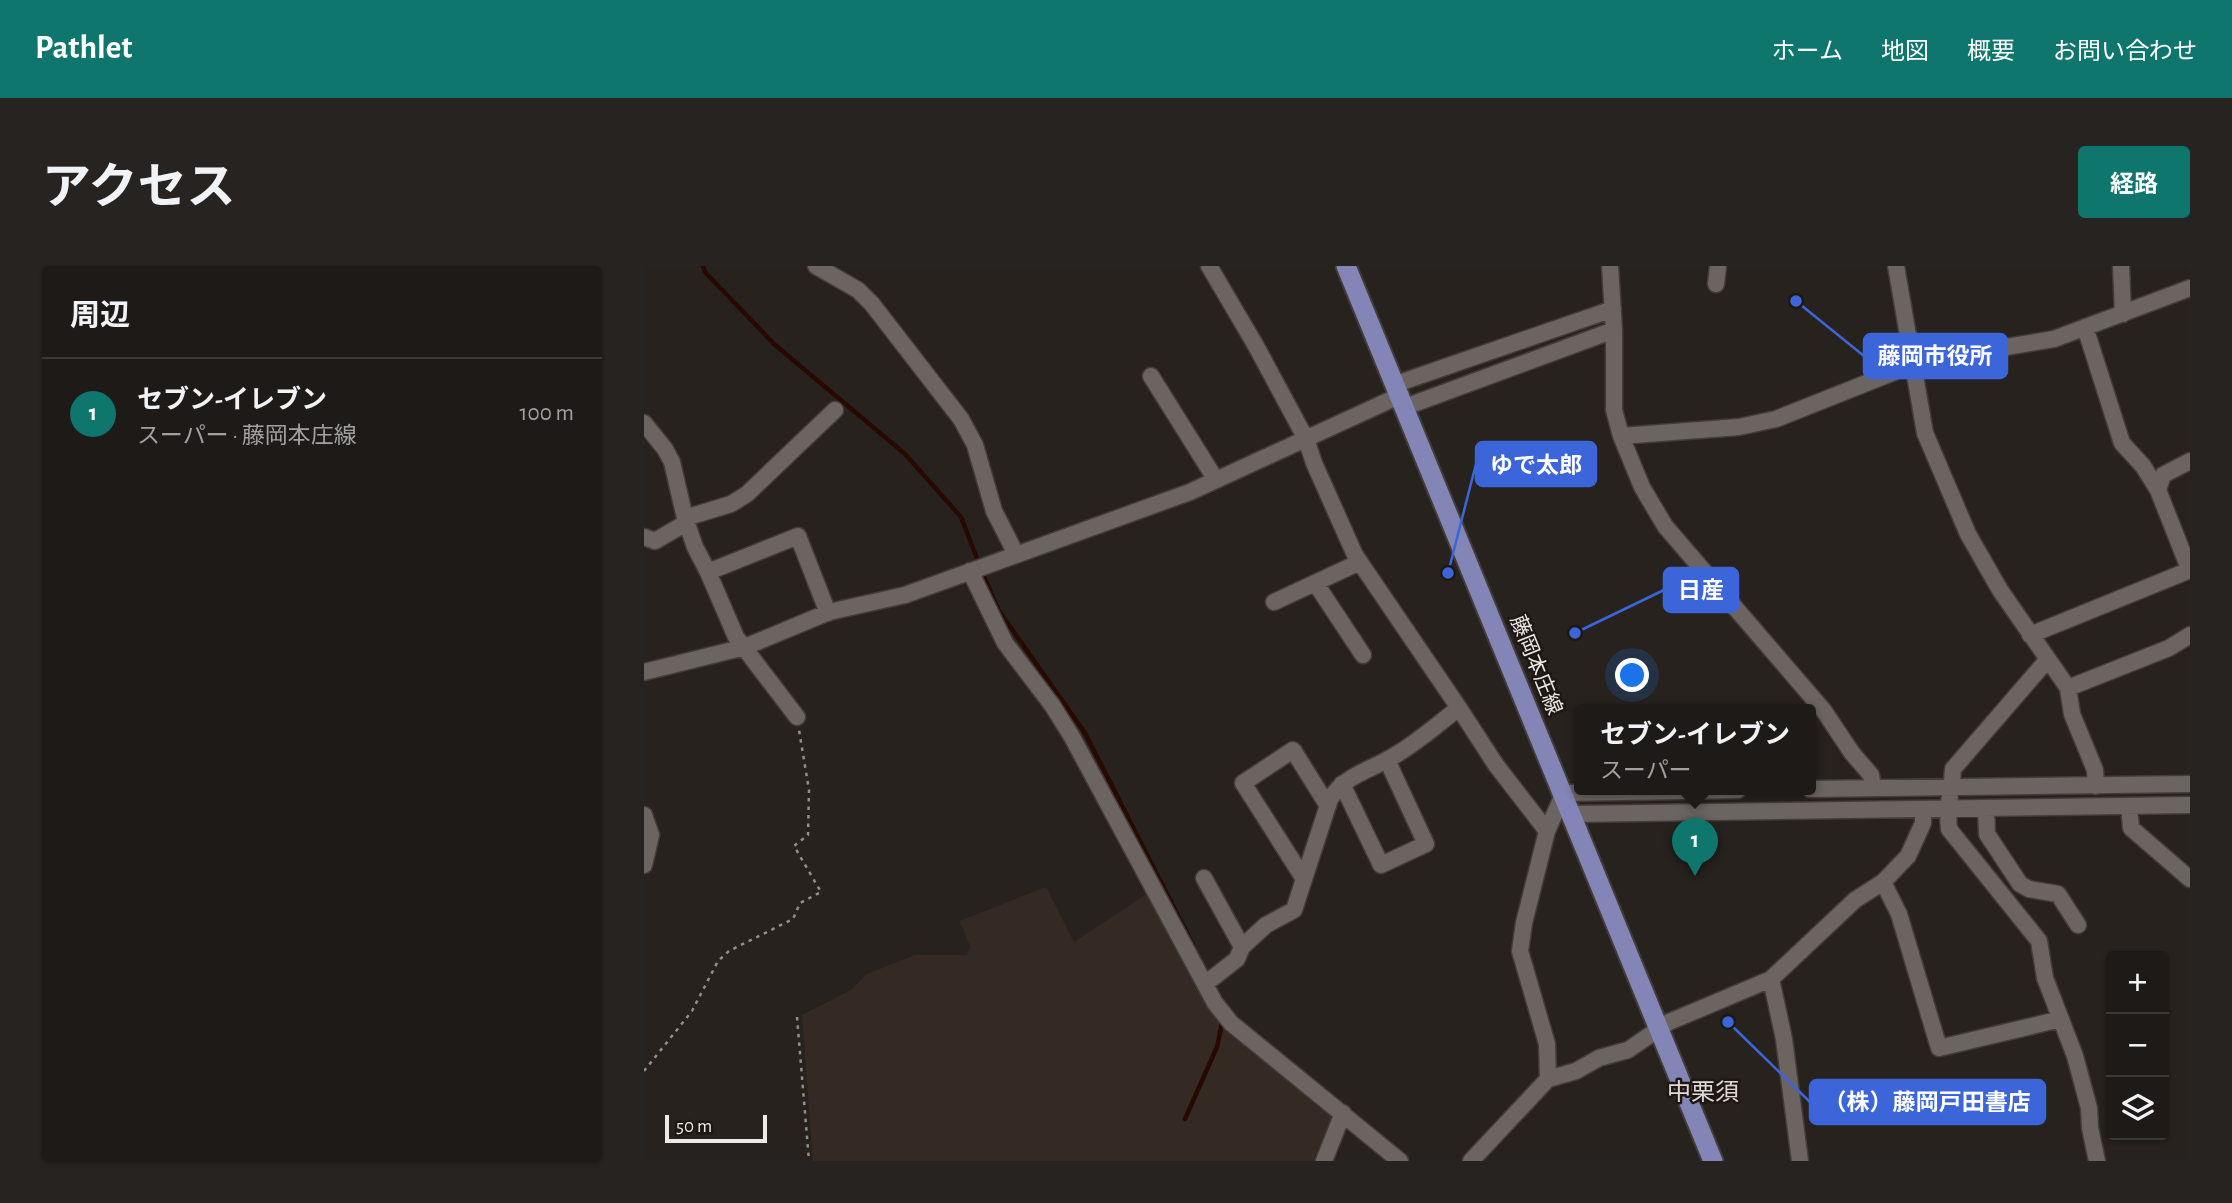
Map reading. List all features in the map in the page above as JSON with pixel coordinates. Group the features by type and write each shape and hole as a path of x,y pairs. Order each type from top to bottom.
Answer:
{"main road":[{"name":"藤岡本庄線","path":"1346,266 1573,814 1713,1161"}],"street":[{"path":"816,266 842,272 872,304 961,419 975,445 994,511 1016,554"},
{"path":"1209,266 1306,439 1314,463 1360,562 1496,765 1547,831"},
{"path":"1610,266 1614,330 1614,410 1621,436 1642,487 1665,526 1824,711 1852,753 1871,775 1873,789"},
{"path":"1716,284 1718,266"},
{"path":"1896,266 1925,433 1968,534 2000,590 2068,688 2072,714 2095,770 2096,786"},
{"path":"2121,266 2123,314"},
{"path":"1621,436 1739,427 1776,419 1912,365 2054,339 2190,288"},
{"path":"644,672 745,647 828,613 905,595 1190,492 1401,396 1613,309"},
{"path":"2030,635 2190,570 2158,490 2143,466 2122,443 2112,419 2085,327"},
{"path":"1401,396 1614,330"},
{"path":"1151,376 1216,480"},
{"path":"644,537 655,541 686,521 747,494 835,410"},
{"path":"644,423 672,462 695,547 736,637 797,717"},
{"path":"2158,490 2162,475 2190,461"},
{"path":"708,572 798,536 828,613"},
{"path":"1274,603 1360,562"},
{"path":"970,571 1005,643 1052,705 1072,737 1215,1003 1231,1023 1400,1161"},
{"path":"1317,583 1363,655"},
{"path":"2068,688 2169,648 2190,635"},
{"path":"2048,659 1953,769 1947,809 1949,829 2039,941 2045,978 2075,1056 2089,1108 2097,1161"},
{"path":"1205,984 1237,958 1242,947 1266,925 1294,910 1328,806 1342,784 1370,766 1406,749 1459,708"},
{"path":"1304,879 1243,783 1293,750 1328,806"},
{"path":"1342,784 1381,865 1426,844 1387,760"},
{"path":"1816,789 2190,785"},
{"path":"1548,1079 1547,1044 1520,951 1524,923 1547,831 1564,793 1574,793"},
{"path":"1573,814 2190,805"},
{"path":"2129,806 2131,828 2190,879"},
{"path":"1986,808 1987,834 2020,884 2029,889 2058,894 2078,925"},
{"path":"1471,1161 1548,1079 1576,1071 1599,1058 1628,1050 1660,1027 1771,979 1855,901 1883,882 1908,856 1923,823 1923,809"},
{"path":"644,815 650,835 644,865"},
{"path":"1204,878 1242,947"},
{"path":"1883,882 1899,914 1939,1048 2061,1019"},
{"path":"1771,979 1784,1039 1800,1161"},
{"path":"1325,1161 1343,1113"}],"path":[{"path":"644,1071 692,1011 718,961 729,951 793,919 800,903 821,892 794,846 808,835 809,790 797,717"},
{"path":"797,1017 809,1161"}],"shaded area":[{"path":"1046,887 1074,942 1148,893 1215,1017 1338,1114 1319,1161 813,1161 802,1015 851,990 867,974 915,955 967,955 970,946 960,921"}],"waterway":[{"path":"703,266 705,272 774,344 905,454 961,517 978,561"},
{"path":"982,572 999,611 1085,733 1193,945"},
{"path":"1185,1119 1217,1047 1222,1023"}],"place":[{"name":"藤岡市役所","path":"1796,301"},
{"name":"ゆで太郎","path":"1448,573"},
{"name":"日産","path":"1575,633"},
{"name":"セブン-イレブン","path":"1695,876"},
{"name":"（株）藤岡戸田書店","path":"1728,1022"}],"district":[{"name":"中栗須","path":"1703,1093"}]}
